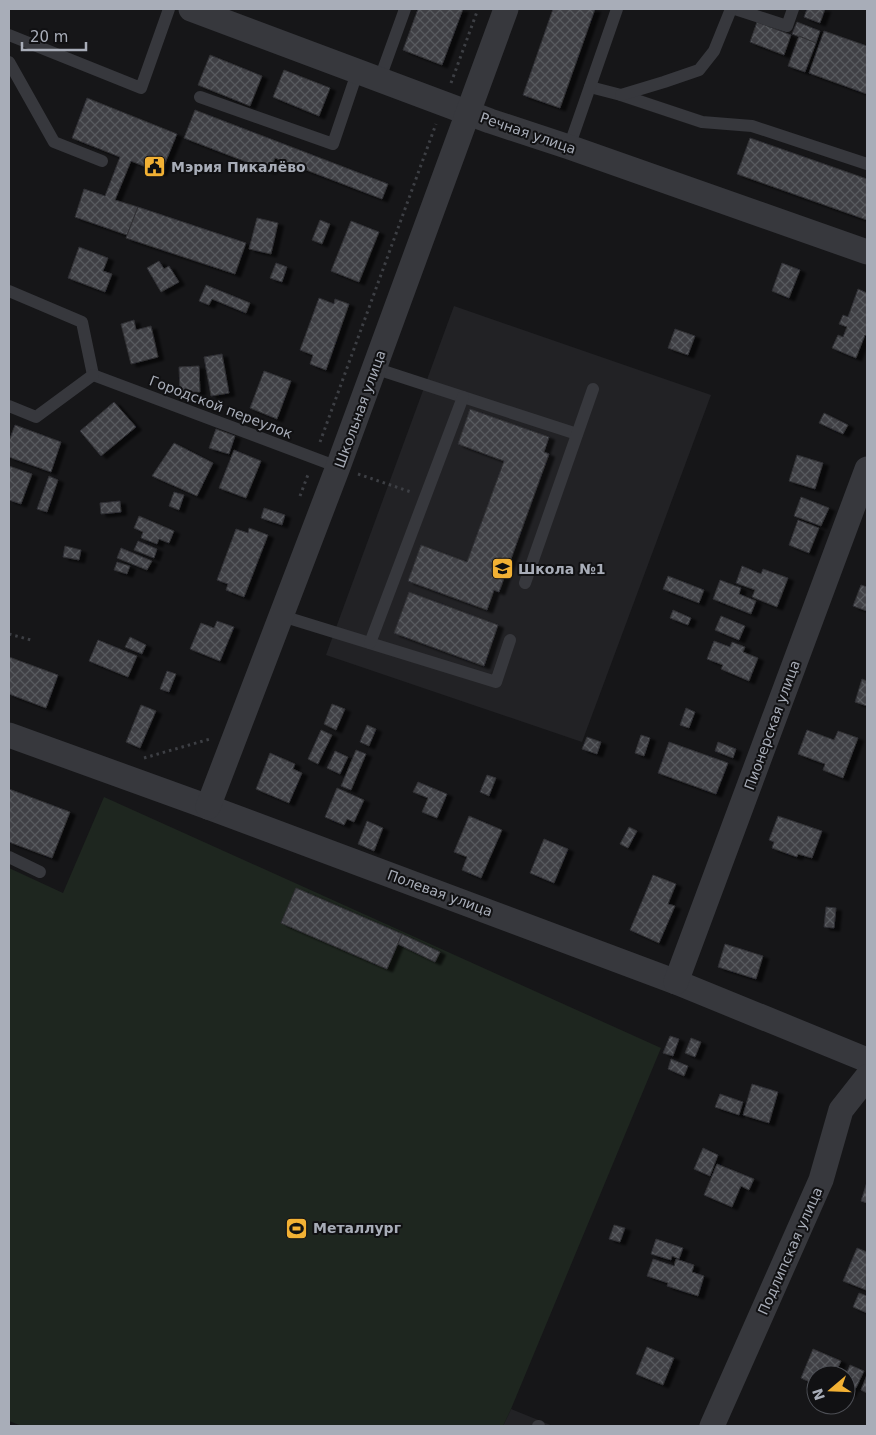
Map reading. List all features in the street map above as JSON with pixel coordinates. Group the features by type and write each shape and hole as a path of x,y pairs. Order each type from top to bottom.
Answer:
{"street":[{"name":"Речная улица","path":"191,9 368,77 867,252"},
{"name":"Школьная улица","path":"208,807 338,467 506,9"},
{"name":"Пионерская улица","path":"676,982 867,469"},
{"name":"Полевая улица","path":"9,735 208,807 676,982 867,1060"},
{"name":"Подлипская улица","path":"712,1426 821,1180 842,1110 867,1077"}],"lane":[{"path":"9,35 141,88 168,9"},
{"path":"200,97 333,144 405,9"},
{"path":"569,147 617,9"},
{"path":"622,95 698,70 714,51 730,9"},
{"path":"734,9 787,26 793,9"},
{"path":"9,62 54,142 102,161"},
{"path":"590,87 622,95 702,122 752,126 867,164"},
{"path":"9,291 82,322 93,375 36,417 9,406"},
{"path":"374,368 577,434"},
{"name":"Городской переулок","path":"93,375 338,467"},
{"path":"524,583 593,390"},
{"path":"370,643 463,396"},
{"path":"282,616 496,682 510,640"},
{"path":"9,857 40,872"}],"path":[{"path":"338,467 425,496"},
{"path":"9,634 31,640"}],"shaded area":[{"name":"Школа №1","path":"454,306 711,395 582,742 326,655"},
{"name":"Металлург","path":"104,797 661,1048 503,1426 22,1426 9,1421 9,868 63,893"},
{"path":"511,1409 553,1426 503,1426"}],"building":[{"path":"418,9 463,9 442,65 403,50"},
{"path":"553,9 595,9 560,108 523,95"},
{"path":"807,9 825,9 820,23 804,17"},
{"path":"757,22 791,35 784,55 750,42"},
{"path":"797,22 820,31 816,43 792,34"},
{"path":"824,31 867,46 867,94 809,73"},
{"path":"799,36 816,43 805,72 788,66"},
{"path":"210,55 262,76 250,106 198,85"},
{"path":"284,70 330,88 319,116 273,97"},
{"name":"Мэрия Пикалёво","path":"87,98 177,134 161,173 131,161 115,200 138,207 127,235 75,217 84,189 105,196 120,157 72,138"},
{"path":"195,110 388,184 382,199 275,158 270,171 184,138"},
{"path":"750,138 867,179 867,220 737,174"},
{"path":"138,207 246,243 235,274 126,238"},
{"path":"257,218 278,223 271,254 249,249"},
{"path":"320,220 330,224 322,244 312,240"},
{"path":"351,221 379,232 359,282 331,271"},
{"path":"79,247 108,258 103,271 112,274 105,292 68,278"},
{"path":"159,261 164,269 169,266 179,282 161,292 147,268"},
{"path":"276,263 287,267 282,282 270,278"},
{"path":"782,263 800,270 789,298 772,291"},
{"path":"206,285 250,303 246,313 212,299 209,305 199,301"},
{"path":"858,289 867,293 867,336 865,335 856,358 832,348 838,335 843,337 847,327 839,324 843,315 848,317"},
{"path":"319,298 334,304 335,299 349,304 326,370 310,364 313,355 300,350"},
{"path":"134,320 136,330 151,326 158,357 131,364 121,324"},
{"path":"675,329 695,336 688,355 668,348"},
{"path":"222,354 229,393 211,396 204,357"},
{"path":"199,366 200,392 180,392 179,367"},
{"path":"264,371 291,381 277,419 250,408"},
{"path":"114,402 136,427 101,456 80,431"},
{"path":"470,409 549,437 544,452 549,454 499,592 494,590 487,610 408,581 421,545 467,562 504,461 458,444"},
{"path":"824,413 848,425 843,434 819,423"},
{"path":"15,425 61,442 51,472 9,457 9,441"},
{"path":"216,429 235,436 229,454 209,448"},
{"path":"174,443 213,463 197,496 152,476"},
{"path":"234,450 261,461 246,498 219,488"},
{"path":"797,455 823,463 815,489 789,481"},
{"path":"9,466 32,474 21,504 9,500"},
{"path":"49,476 58,480 47,512 37,509"},
{"path":"174,492 184,495 179,510 169,506"},
{"path":"801,497 829,508 821,526 794,516"},
{"path":"120,501 121,512 101,514 100,503"},
{"path":"264,508 285,515 282,525 261,518"},
{"path":"139,516 174,531 169,543 159,539 157,544 141,538 143,532 134,528"},
{"path":"798,520 819,528 809,553 789,545"},
{"path":"249,528 268,535 244,597 226,590 228,584 217,580 236,529 248,533"},
{"path":"138,541 157,549 154,558 134,550"},
{"path":"65,546 81,550 79,560 63,557"},
{"path":"121,548 152,561 147,570 117,558"},
{"path":"117,562 130,566 127,574 114,570"},
{"path":"742,566 761,574 763,569 788,578 777,607 752,597 755,590 736,583"},
{"path":"668,576 704,590 699,603 663,589"},
{"path":"720,580 741,588 739,594 756,601 751,614 713,599"},
{"path":"861,585 867,587 867,611 853,606"},
{"path":"409,592 498,625 484,666 394,633"},
{"path":"673,610 691,618 688,625 670,618"},
{"path":"721,616 745,626 739,640 715,630"},
{"path":"217,621 234,627 220,661 190,649 201,623 214,628"},
{"path":"130,637 146,645 142,654 125,647"},
{"path":"98,640 137,656 128,677 89,661"},
{"path":"714,641 730,647 732,642 745,647 743,652 758,658 749,681 721,669 723,665 707,659"},
{"path":"9,657 58,675 46,708 9,694"},
{"path":"167,671 176,674 169,692 160,689"},
{"path":"862,679 867,681 867,706 855,702"},
{"path":"332,704 345,709 336,730 324,724"},
{"path":"141,705 156,711 140,748 126,742"},
{"path":"686,708 695,712 689,728 680,725"},
{"path":"367,725 376,729 369,746 360,742"},
{"path":"321,730 332,735 318,764 308,759"},
{"path":"807,730 834,740 838,731 858,738 843,778 823,770 825,764 798,754"},
{"path":"641,735 650,738 644,756 635,753"},
{"path":"587,737 601,742 597,754 582,749"},
{"path":"669,742 728,763 716,794 658,773"},
{"path":"718,742 736,749 733,758 715,751"},
{"path":"356,750 366,754 351,790 341,786"},
{"path":"335,751 348,757 340,774 327,768"},
{"path":"270,753 295,764 293,769 302,773 289,803 256,789"},
{"path":"487,775 496,778 489,796 480,792"},
{"path":"418,782 447,794 437,818 422,812 428,798 413,792"},
{"path":"337,788 364,800 354,822 347,819 344,825 325,817"},
{"path":"9,789 70,812 52,858 9,842"},
{"path":"469,816 502,830 481,878 462,870 467,857 454,852"},
{"path":"778,816 822,831 812,858 798,854 797,857 772,848 774,842 769,840"},
{"path":"367,821 383,828 374,851 358,844"},
{"path":"629,827 637,831 628,848 620,844"},
{"path":"544,839 568,849 554,883 530,873"},
{"path":"653,875 676,884 668,904 675,906 659,943 630,930"},
{"path":"296,888 402,934 387,969 281,923"},
{"path":"826,907 836,908 834,928 824,927"},
{"path":"402,934 440,952 435,962 398,944"},
{"path":"725,944 763,956 756,979 718,967"},
{"path":"670,1036 679,1039 673,1056 663,1053"},
{"path":"691,1038 701,1042 695,1057 685,1053"},
{"path":"671,1059 688,1066 684,1076 668,1069"},
{"path":"752,1084 778,1092 769,1123 743,1115"},
{"path":"720,1094 743,1102 739,1115 715,1107"},
{"path":"703,1148 718,1155 710,1176 694,1169"},
{"path":"717,1164 754,1179 749,1190 741,1186 732,1207 704,1195"},
{"path":"867,1182 867,1203 861,1201"},
{"path":"614,1225 625,1228 620,1242 609,1239"},
{"path":"656,1239 683,1248 679,1259 672,1256 671,1260 651,1254"},
{"path":"857,1248 867,1252 866,1290 843,1281"},
{"path":"653,1259 674,1266 676,1259 694,1265 692,1272 704,1276 698,1296 667,1286 668,1283 647,1276"},
{"path":"859,1293 867,1296 867,1313 853,1307"},
{"path":"647,1347 674,1358 663,1385 636,1374"},
{"path":"813,1349 841,1361 839,1365 806,1365"},
{"path":"806,1366 806,1380 801,1378"},
{"path":"856,1368 864,1371 856,1388"},
{"path":"867,1375 867,1393 861,1390"}],"place":[{"name":"Мэрия Пикалёво","path":"155,167"},
{"name":"Школа №1","path":"502,569"},
{"name":"Металлург","path":"297,1228"}]}
